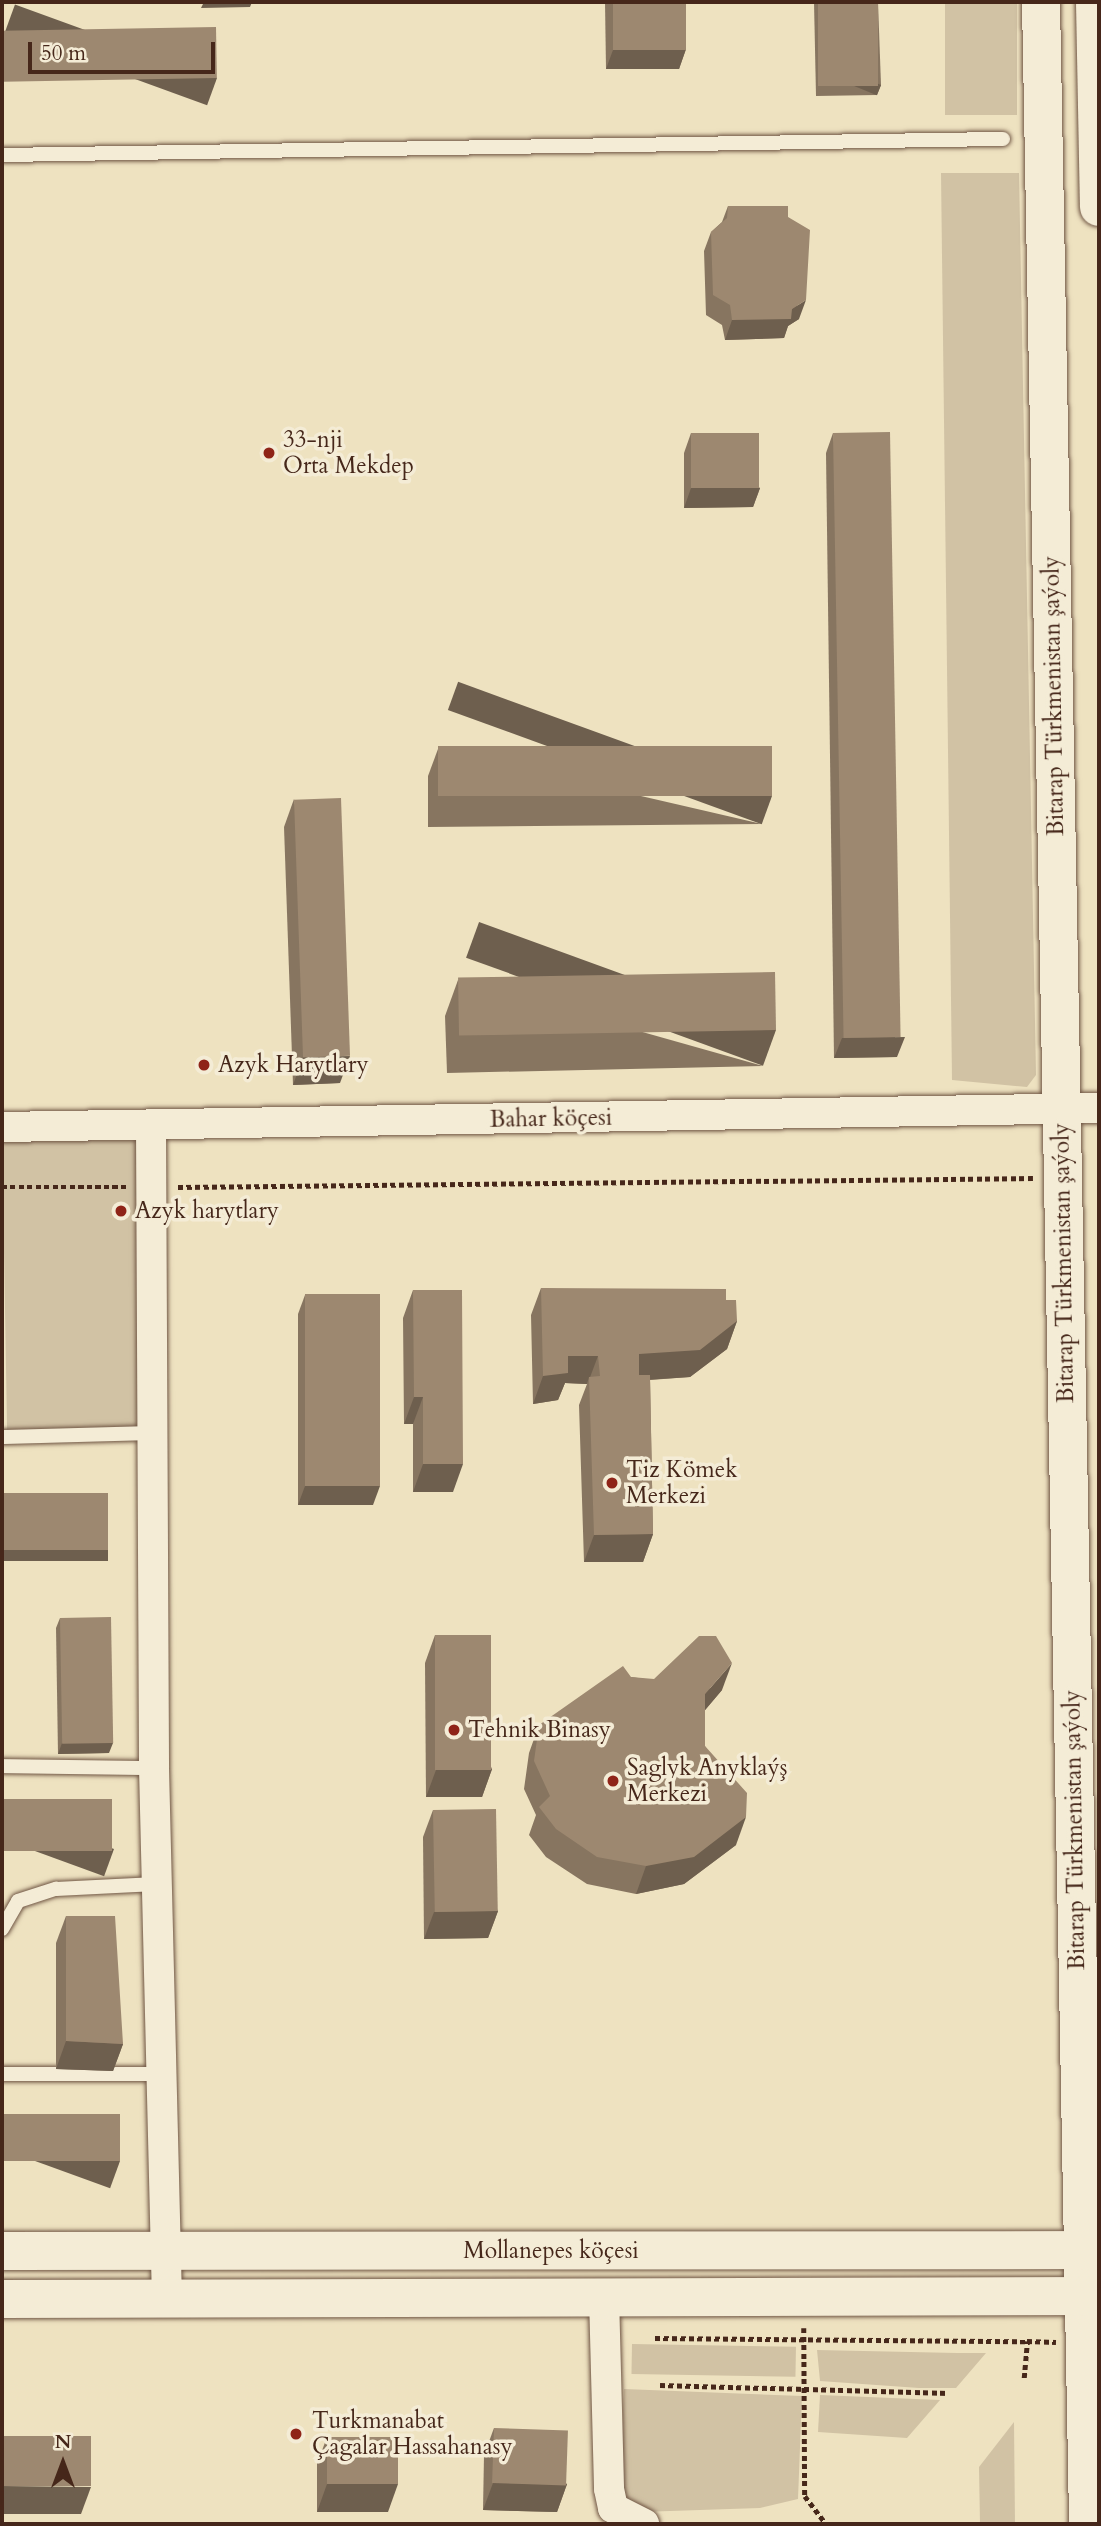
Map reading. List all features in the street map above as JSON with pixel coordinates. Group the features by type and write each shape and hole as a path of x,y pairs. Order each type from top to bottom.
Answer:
{"main road":[{"name":"Bitarap Türkmenistan şaýoly","path":"1041,2 1063,1178 1092,2296 1085,2343 1088,2524"},
{"path":"1094,2 1099,207"},
{"name":"Mollanepes köçesi","path":"2,2251 1091,2250"},
{"name":"Mollanepes köçesi","path":"2,2299 1092,2296"}],"street":[{"name":"Bahar köçesi","path":"2,1127 1099,1108"},
{"path":"151,1125 153,1768 167,2299"},
{"path":"604,2296 609,2489 613,2508 644,2524"}],"lane":[{"path":"2,155 1003,139"},
{"path":"2,1437 154,1433"},
{"path":"2,1766 153,1768"},
{"path":"2,1929 18,1901 56,1889 156,1884"},
{"path":"2,2074 162,2074"}],"path":[{"path":"2,1187 1063,1178"},
{"path":"804,2296 803,2341 808,2389 805,2497 826,2524"},
{"path":"655,2338 1085,2343"},
{"path":"1024,2378 1027,2341"},
{"path":"660,2385 948,2393"}],"shaded area":[{"path":"945,2 1017,2 1017,115 945,115"},
{"path":"941,173 1019,173 1036,1075 1027,1087 952,1080"},
{"path":"139,1137 144,1439 7,1441 2,1139"},
{"path":"632,2344 796,2347 795,2377 631,2374"},
{"path":"817,2350 986,2353 956,2388 919,2388 820,2381"},
{"path":"624,2389 802,2396 798,2499 760,2508 640,2512 619,2505"},
{"path":"820,2395 940,2400 907,2438 818,2432"},
{"path":"1014,2422 1015,2524 980,2524 979,2467"}],"building":[{"path":"613,2 686,2 686,50 613,50"},
{"path":"818,2 878,2 878,86 818,86"},
{"path":"216,27 217,78 3,82 2,31"},
{"path":"728,206 788,206 788,217 810,230 806,300 792,309 791,319 732,320 730,305 713,295 711,232 727,218"},
{"path":"890,432 901,1037 844,1038 833,433"},
{"path":"691,433 759,433 759,488 691,488"},
{"path":"438,746 772,746 772,796 438,796"},
{"path":"341,798 350,1056 303,1057 294,800"},
{"path":"775,972 776,1030 459,1036 458,978"},
{"name":"Tiz Kömek Merkezi","path":"541,1288 726,1289 726,1300 736,1300 737,1321 700,1350 639,1354 639,1375 650,1375 653,1534 594,1535 589,1377 600,1376 598,1356 568,1356 568,1373 543,1376"},
{"path":"413,1290 462,1290 463,1464 423,1464 423,1397 414,1397"},
{"path":"305,1294 380,1294 380,1486 305,1486"},
{"path":"2,1493 108,1493 108,1550 2,1550"},
{"path":"111,1617 113,1743 62,1744 60,1618"},
{"name":"Tehnik Binasy","path":"435,1635 491,1635 491,1770 435,1770"},
{"name":"Saglyk Anyklaýş Merkezi","path":"699,1636 716,1636 732,1663 705,1694 705,1746 747,1793 746,1817 694,1857 646,1866 597,1857 556,1829 539,1807 550,1796 534,1761 539,1725 623,1666 631,1677 654,1679"},
{"path":"2,1799 112,1799 112,1851 2,1851"},
{"path":"496,1809 498,1911 435,1912 433,1810"},
{"path":"66,1916 115,1916 123,2044 66,2041"},
{"path":"2,2114 120,2114 120,2161 2,2161"},
{"path":"494,2428 568,2431 566,2486 492,2483"},
{"path":"2,2436 91,2436 91,2486 2,2486"},
{"path":"327,2437 398,2437 398,2484 327,2484"}],"place":[{"name":"33-nji Orta Mekdep","path":"269,453"},
{"name":"Azyk Harytlary","path":"204,1065"},
{"name":"Azyk harytlary","path":"121,1211"},
{"name":"Tiz Kömek Merkezi","path":"612,1483"},
{"name":"Tehnik Binasy","path":"454,1730"},
{"name":"Saglyk Anyklaýş Merkezi","path":"613,1781"},
{"name":"Turkmanabat Çagalar Hassahanasy","path":"296,2434"}]}
